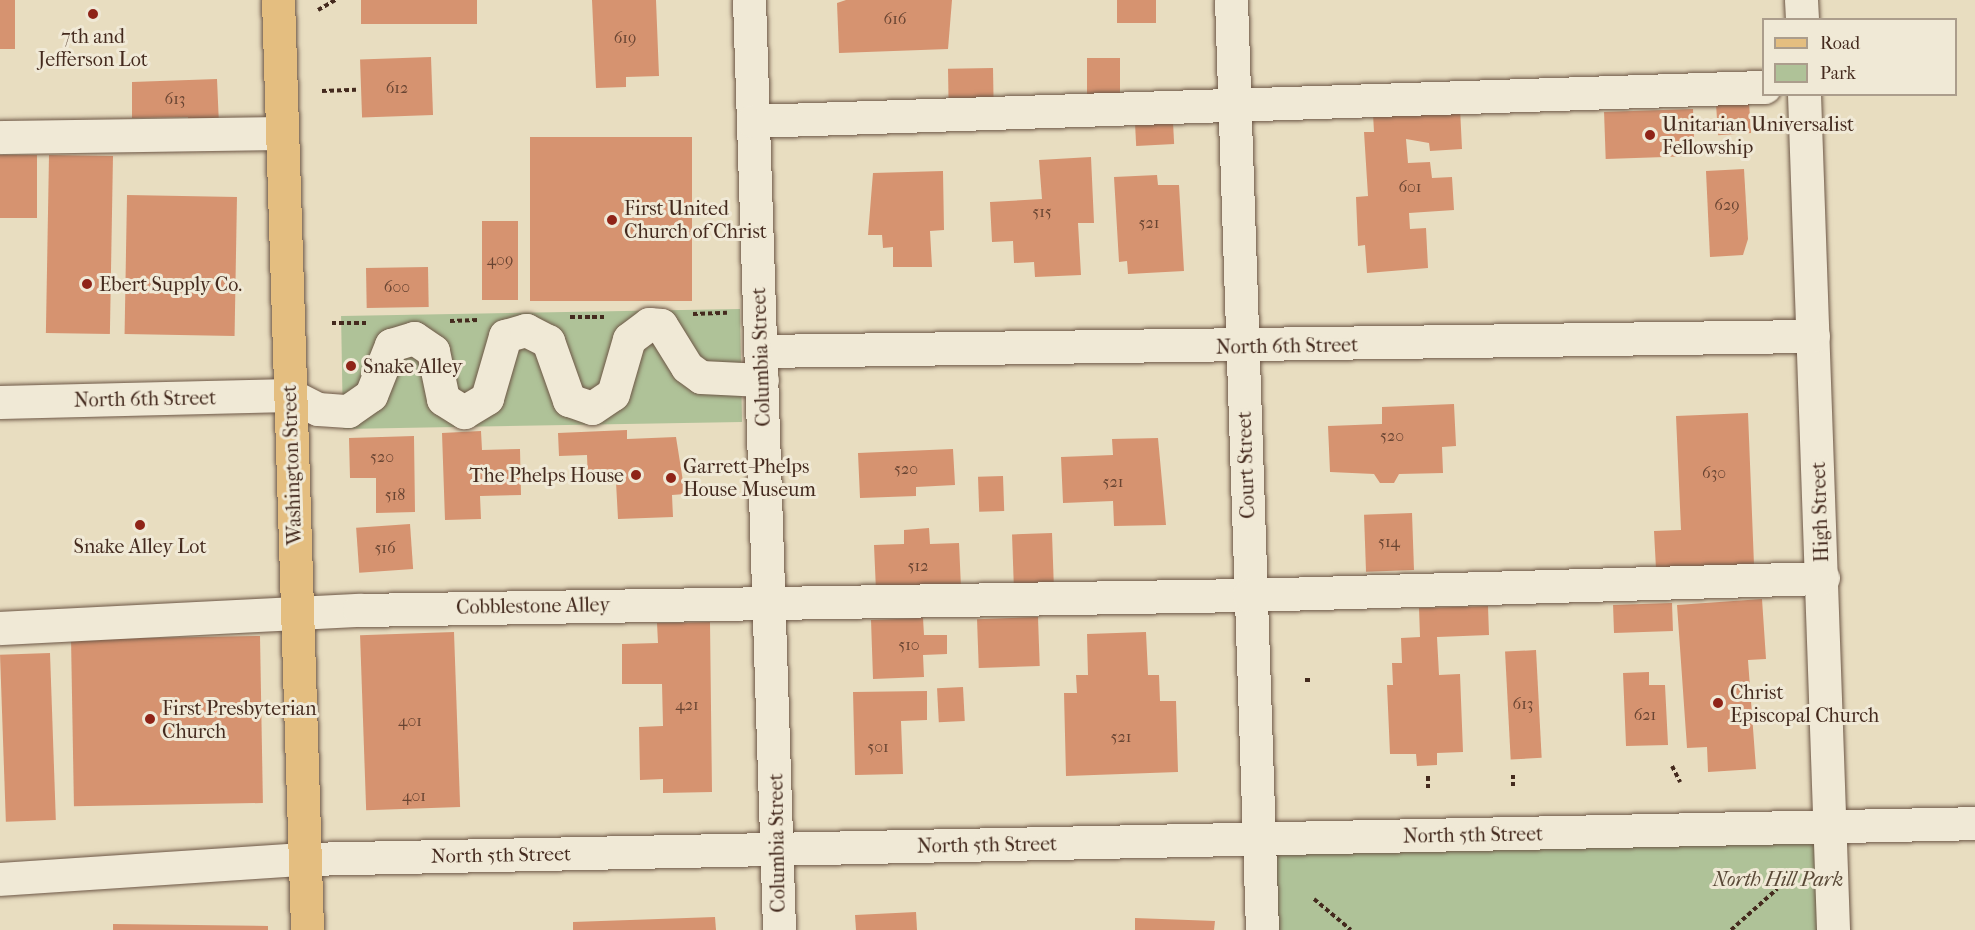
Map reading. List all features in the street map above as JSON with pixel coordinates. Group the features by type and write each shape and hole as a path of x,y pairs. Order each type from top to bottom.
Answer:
{"main road":[{"name":"Washington Street","path":"278,0 307,930"}],"street":[{"name":"Columbia Street","path":"749,0 779,930"},
{"name":"Court Street","path":"1231,0 1262,930"},
{"path":"1801,0 1802,18"},
{"path":"753,121 1762,87"},
{"name":"High Street","path":"1804,96 1823,578 1833,930"},
{"path":"0,136 282,134"},
{"path":"290,395 318,410 348,411 371,395 391,345 414,338 433,351 443,399 464,412 487,398 505,336 526,330 548,341 569,400 592,408 613,394 629,339 649,324 661,325 687,367 701,377 761,365"},
{"name":"North 6th Street","path":"761,365 1243,347 1813,336"},
{"name":"North 6th Street","path":"0,402 290,395"},
{"name":"Cobblestone Alley","path":"0,628 297,612 1250,595 1823,578"},
{"name":"North 5th Street","path":"0,879 305,859 1260,841 1975,823"}],"path":[{"path":"318,10 335,0"},
{"path":"322,91 356,90"},
{"path":"1305,680 1311,680"},
{"path":"1672,766 1680,782"},
{"path":"1513,775 1513,786"},
{"path":"1428,776 1428,788"},
{"path":"1731,930 1777,889"},
{"path":"1314,899 1351,930"}],"green space":[{"path":"740,309 742,422 343,429 341,316"},
{"name":"North Hill Park","path":"1831,827 1833,930 1261,930 1259,837"}],"building":[{"path":"0,0 15,0 15,49 0,49"},
{"path":"361,0 477,0 477,24 361,24"},
{"path":"592,0 656,0 659,76 626,77 626,87 596,88"},
{"path":"846,0 952,0 948,49 839,53 837,3"},
{"path":"1117,0 1156,0 1156,23 1117,23"},
{"path":"431,57 433,115 362,117 360,59"},
{"path":"1087,58 1120,58 1120,95 1087,95"},
{"path":"993,68 994,107 949,108 948,69"},
{"path":"217,79 219,125 188,126 188,117 132,118 132,82"},
{"path":"1749,103 1751,133 1718,135 1716,105"},
{"path":"1460,108 1462,149 1430,151 1429,143 1406,139 1408,163 1430,162 1432,178 1452,177 1454,210 1409,213 1410,229 1426,228 1428,268 1367,273 1365,245 1358,246 1356,197 1368,196 1364,132 1374,132 1373,114"},
{"name":"Unitarian Universalist Fellowship","path":"1693,109 1695,156 1606,159 1604,112"},
{"path":"1173,122 1174,144 1136,146 1135,124"},
{"name":"First United Church of Christ","path":"530,137 692,137 692,301 530,301"},
{"path":"0,155 37,155 37,218 0,218"},
{"path":"49,155 113,156 110,334 46,333"},
{"path":"1091,157 1094,223 1078,223 1081,275 1035,277 1034,262 1014,263 1013,241 992,242 990,202 1042,199 1039,160"},
{"path":"1744,169 1748,239 1743,255 1710,257 1706,171"},
{"path":"943,171 944,230 930,231 932,267 893,267 893,247 883,248 882,235 868,235 873,173"},
{"path":"1157,175 1158,185 1179,185 1184,271 1128,274 1127,261 1119,262 1114,177"},
{"path":"127,195 237,197 235,336 125,334"},
{"path":"482,221 518,221 518,300 482,300"},
{"path":"428,267 429,307 367,308 366,268"},
{"path":"1454,404 1456,446 1442,447 1443,473 1399,474 1394,483 1380,483 1374,474 1330,472 1328,426 1382,424 1382,407"},
{"path":"1748,413 1754,565 1656,569 1654,531 1681,530 1676,416"},
{"name":"The Phelps House","path":"627,430 627,439 676,437 685,494 672,495 673,517 618,519 616,482 588,483 587,455 559,456 558,433"},
{"path":"481,431 482,450 520,449 521,495 480,496 481,519 445,520 442,433"},
{"path":"414,436 415,512 376,513 376,478 350,478 349,438"},
{"path":"1158,438 1166,525 1114,526 1113,501 1063,503 1061,457 1113,455 1112,439"},
{"path":"953,449 955,485 916,487 916,496 860,498 858,453"},
{"path":"1003,476 1004,511 979,512 978,477"},
{"path":"1412,513 1414,570 1366,572 1364,515"},
{"path":"410,524 413,569 359,573 356,528"},
{"path":"929,528 930,544 959,543 961,588 876,591 874,545 904,544 904,530"},
{"path":"1052,533 1054,591 1014,592 1012,534"},
{"name":"Christ Episcopal Church","path":"1762,599 1766,659 1748,660 1756,769 1708,772 1707,747 1687,748 1677,605"},
{"path":"1672,603 1673,631 1614,633 1613,605"},
{"path":"1488,606 1489,635 1437,637 1439,675 1460,674 1463,752 1437,753 1437,765 1417,766 1416,754 1390,754 1387,685 1393,685 1392,663 1402,663 1401,638 1420,637 1419,608"},
{"path":"1038,617 1040,666 979,668 977,619"},
{"path":"923,618 924,635 947,635 947,654 923,655 924,677 873,679 871,620"},
{"path":"710,622 712,792 663,793 663,779 640,780 639,727 663,726 662,684 622,684 622,644 658,643 657,623"},
{"path":"454,632 460,807 366,810 360,635"},
{"path":"1146,632 1148,675 1159,675 1160,701 1176,701 1178,772 1066,776 1064,693 1077,693 1076,675 1088,675 1087,634"},
{"path":"260,636 263,803 74,806 71,639"},
{"path":"1536,650 1542,758 1511,759 1505,652"},
{"path":"50,653 56,820 6,822 0,655"},
{"path":"1649,672 1649,685 1665,685 1668,745 1626,746 1623,673"},
{"path":"963,687 965,721 939,722 937,688"},
{"path":"927,691 927,720 901,721 903,774 855,775 853,692"},
{"path":"916,912 917,930 856,930 855,915"},
{"path":"715,917 716,930 573,930 573,922"},
{"path":"1135,918 1215,921 1214,930 1135,930"},
{"path":"113,924 268,926 268,930 113,930"}],"place":[{"name":"7th and Jefferson Lot","path":"93,14"},
{"name":"Unitarian Universalist Fellowship","path":"1650,135"},
{"name":"First United Church of Christ","path":"612,220"},
{"name":"Ebert Supply Co.","path":"87,284"},
{"name":"Snake Alley","path":"351,366"},
{"name":"The Phelps House","path":"636,475"},
{"name":"Garrett-Phelps House Museum","path":"671,478"},
{"name":"Snake Alley Lot","path":"140,525"},
{"name":"Christ Episcopal Church","path":"1718,703"},
{"name":"First Presbyterian Church","path":"150,719"}]}
